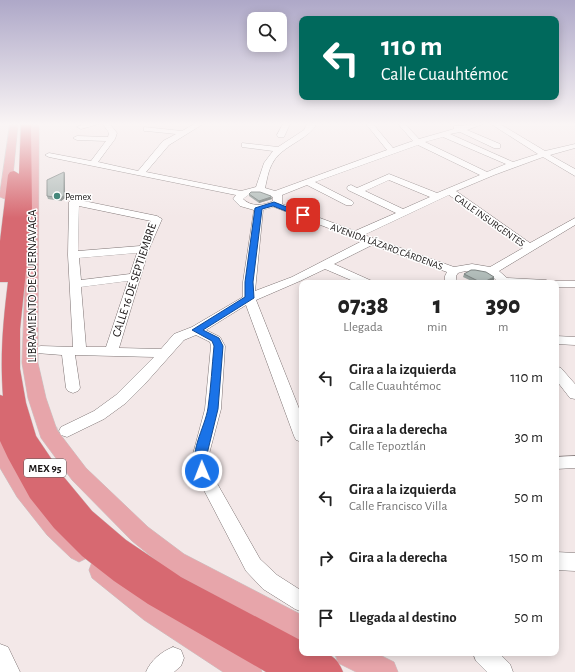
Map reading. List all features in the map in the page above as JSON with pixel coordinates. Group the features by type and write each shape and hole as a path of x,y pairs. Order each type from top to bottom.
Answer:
{"highway":[{"path":"0,325 16,155"},
{"name":"MEX 95","path":"26,155 25,213 11,329 10,369 15,403 25,438 54,483 83,519 116,549 171,587 327,672"},
{"name":"MEX 95","path":"0,403 12,444 39,491 70,527 107,559 163,598 298,672"}],"main road":[{"path":"0,243 10,155"},
{"name":"LIBRAMIENTO DE CUERNAVACA","path":"34,155 30,363 37,398 48,433 79,474 140,534 176,562 299,627"},
{"name":"MEX 95","path":"0,449 29,498 60,534 98,568 153,611 248,672"},
{"path":"354,656 384,672"}],"street":[{"path":"51,155 242,194"},
{"path":"93,164 99,155"},
{"path":"140,174 156,155"},
{"path":"260,190 268,163 275,155"},
{"path":"275,194 279,199 274,204 259,208 248,207 240,203 238,199 242,194 250,191 260,190 275,194 377,155"},
{"path":"445,155 486,175"},
{"path":"493,155 514,165"},
{"path":"356,235 486,175 543,155"},
{"path":"545,155 575,173"},
{"path":"404,213 353,190 389,177 438,197"},
{"path":"306,182 349,203"},
{"name":"CALLE INSURGENTES","path":"450,192 530,248"},
{"name":"CALLE 16 DE SEPTIEMBRE","path":"73,256 74,202 157,219 144,249 111,351"},
{"name":"AVENIDA LÁZARO CÁRDENAS","path":"274,204 421,260 454,271"},
{"path":"259,208 249,282 249,298 299,426"},
{"path":"492,271 575,221"},
{"path":"302,280 324,264 371,241"},
{"path":"73,388 75,284 73,256 144,249"},
{"path":"324,264 361,280"},
{"path":"450,280 454,271 472,267 492,271 503,280"},
{"path":"75,284 135,277"},
{"path":"67,431 99,415 121,400 179,337 197,330 249,298 299,282"},
{"path":"559,284 575,284"},
{"path":"197,330 215,340 218,346 213,409 201,454 202,471 253,565 270,582 299,600"},
{"path":"559,340 575,341"},
{"path":"40,350 164,353"},
{"path":"559,375 575,394"},
{"path":"559,463 575,462"},
{"path":"559,561 575,562"},
{"path":"0,655 9,672"},
{"path":"487,656 502,672"}],"building":[{"path":"64,172 64,196 60,198 47,196 47,180"},
{"path":"251,192 260,192 271,197 259,201 249,194"},
{"path":"471,270 475,270 486,272 494,277 488,280 476,280 464,274"}],"tunnel":[{"path":"0,457 60,434"}],"place":[{"name":"Pemex","path":"57,196"}],"route":[{"path":"202,471 201,454 213,409 218,346 215,340 207,334 197,330 249,298 251,261 259,208 274,204 303,215"}]}
